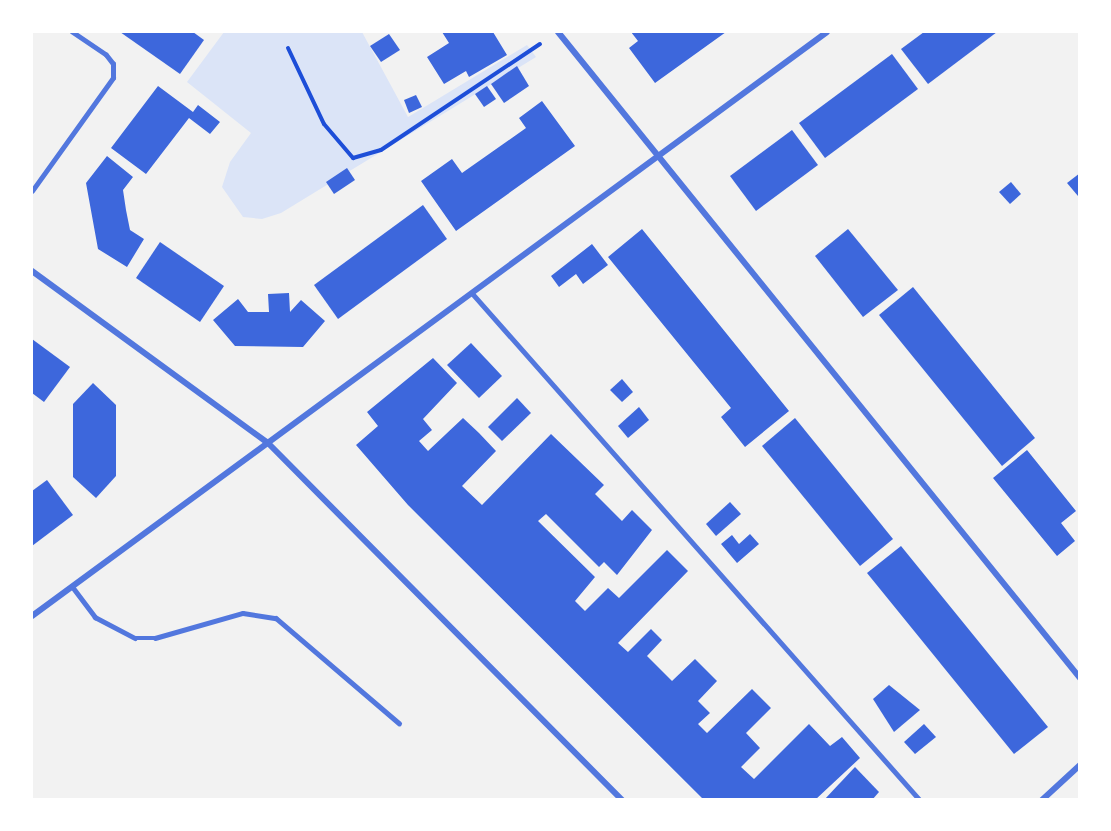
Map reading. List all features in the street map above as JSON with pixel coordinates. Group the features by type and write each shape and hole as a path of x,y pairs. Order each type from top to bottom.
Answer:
{"street":[{"path":"558,32 657,158 1080,678"},
{"path":"32,616 827,32"},
{"path":"32,271 268,443 622,800"},
{"path":"1042,800 1080,765"}],"lane":[{"path":"32,191 113,78 113,64 106,55 72,32"},
{"path":"472,292 920,800"},
{"path":"72,586 95,617 135,638 155,638 243,613 276,618 399,723"}],"path":[{"path":"288,48 324,124 353,158 381,150 558,32"}],"shaded area":[{"path":"224,32 362,32 408,117 527,45 536,57 281,213 262,219 243,217 222,187 230,162 251,133 187,82"}],"building":[{"path":"120,32 193,32 204,40 180,74"},
{"path":"442,32 493,32 507,55 469,77 466,71 444,84 427,57 449,43"},
{"path":"631,32 726,32 655,83 629,48 638,41"},
{"path":"924,32 997,32 928,84 901,49"},
{"path":"389,34 400,50 381,62 370,46"},
{"path":"892,54 918,89 825,158 799,123"},
{"path":"517,66 529,86 504,103 491,84"},
{"path":"158,86 193,112 198,105 220,122 210,134 189,118 146,174 111,148"},
{"path":"487,86 496,99 484,107 475,94"},
{"path":"416,95 422,107 409,113 404,100"},
{"path":"542,101 575,146 456,231 421,181 452,159 462,173 526,128 519,118"},
{"path":"792,130 818,165 756,211 730,176"},
{"path":"107,156 133,177 123,190 126,210 130,230 144,239 127,267 98,249 86,183"},
{"path":"347,168 355,180 334,194 326,182"},
{"path":"1080,173 1080,195 1078,196 1067,183"},
{"path":"1011,182 1021,194 1010,204 999,192"},
{"path":"423,205 447,239 338,319 314,285"},
{"path":"642,229 789,411 745,447 721,417 731,408 608,257"},
{"path":"848,229 898,290 863,317 815,256"},
{"path":"160,242 224,286 200,322 136,278"},
{"path":"592,244 608,265 583,284 576,274 559,287 551,276"},
{"path":"913,287 1035,438 1002,466 879,315"},
{"path":"289,293 290,312 301,300 325,321 303,347 235,346 213,320 238,299 248,312 269,312 268,294"},
{"path":"32,339 70,367 44,402 32,393"},
{"path":"471,343 502,376 479,398 447,365"},
{"path":"433,358 457,383 423,419 432,430 419,441 428,451 463,418 479,433 496,451 462,486 482,505 551,434 604,485 595,494 622,521 632,510 652,530 617,575 604,562 599,567 546,514 538,521 595,577 575,601 585,611 608,588 619,598 667,550 688,571 618,643 628,652 651,629 662,640 647,656 672,681 695,659 717,681 698,701 710,713 698,724 707,733 752,689 771,708 746,733 760,748 741,767 754,779 809,724 830,746 842,737 860,758 815,800 704,800 408,505 356,445 378,426 367,412"},
{"path":"622,379 633,392 622,402 610,390"},
{"path":"93,383 116,405 116,476 96,498 73,477 73,404"},
{"path":"517,398 531,413 502,441 488,427"},
{"path":"639,407 649,420 628,438 618,426"},
{"path":"795,418 893,539 860,566 762,446"},
{"path":"1027,450 1076,511 1061,523 1075,541 1057,556 993,478"},
{"path":"47,480 73,515 32,546 32,491"},
{"path":"730,502 741,514 716,536 706,524"},
{"path":"750,534 759,544 737,563 721,544 732,535 739,544"},
{"path":"901,546 1048,727 1014,754 867,573"},
{"path":"889,685 920,710 894,732 873,699"},
{"path":"924,724 936,737 915,754 904,742"},
{"path":"855,767 879,792 872,800 824,800"}]}
